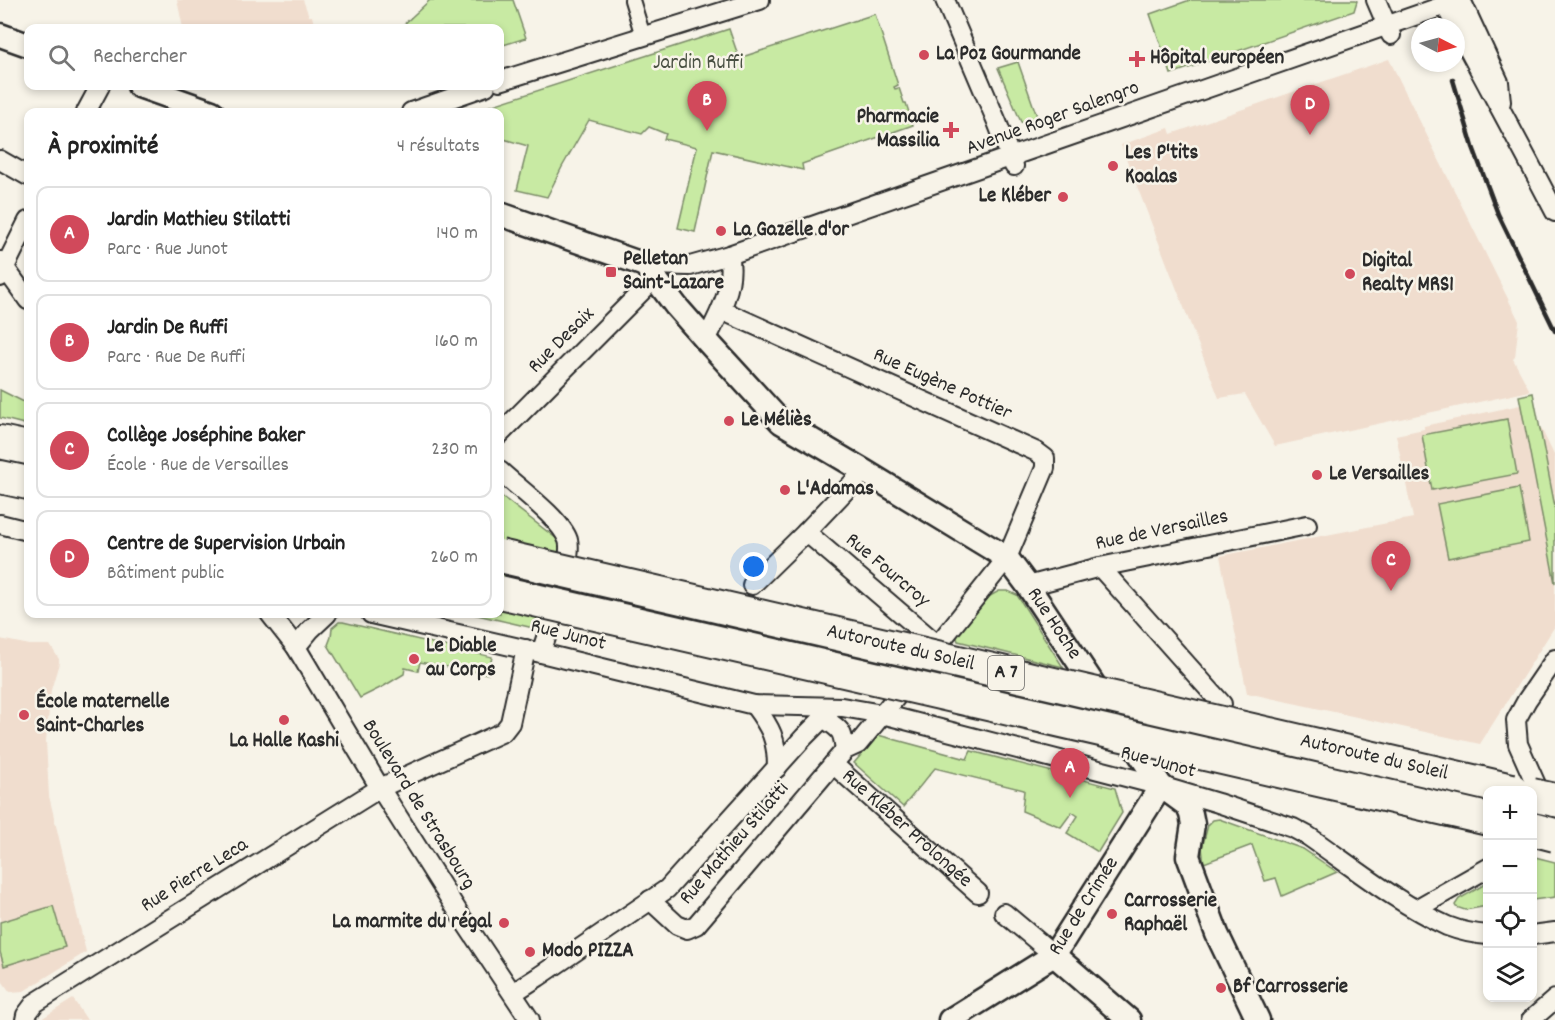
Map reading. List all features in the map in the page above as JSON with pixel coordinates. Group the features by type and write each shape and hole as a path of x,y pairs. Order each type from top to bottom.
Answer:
{"highway":[{"path":"0,442 24,447"},
{"path":"0,477 24,482"},
{"name":"Autoroute du Soleil","path":"504,557 1539,796"},
{"name":"Autoroute du Soleil","path":"504,593 1483,818"},
{"path":"1537,832 1555,835"}],"street":[{"path":"632,0 643,36"},
{"path":"504,80 760,0"},
{"path":"945,0 1012,161"},
{"path":"1376,0 1390,31"},
{"path":"1455,2 1499,82 1501,110 1555,212"},
{"name":"Avenue Roger Salengro","path":"650,272 690,266 729,255 975,170 1012,161 1390,31 1417,16 1455,2"},
{"path":"0,34 24,43"},
{"path":"88,108 98,90"},
{"path":"149,90 201,108"},
{"path":"423,108 474,90"},
{"path":"0,159 24,174"},
{"path":"504,216 650,272"},
{"path":"24,228 1,269 24,295"},
{"path":"706,340 721,310 732,266 729,255"},
{"name":"Rue Hoche","path":"650,272 706,340 781,422 1007,558 1161,786 1187,805 1193,824 1188,856 1217,934 1258,1020"},
{"name":"Rue Desaix","path":"504,430 650,272"},
{"name":"Rue Eugène Pottier","path":"721,310 1037,452 1045,458 1045,468 1007,558"},
{"path":"752,585 864,471"},
{"path":"504,474 556,520 568,540 569,560 534,651"},
{"path":"0,524 24,530"},
{"name":"Rue de Versailles","path":"1028,586 1100,567 1306,525"},
{"name":"Rue Fourcroy","path":"806,532 938,645"},
{"name":"Rue Mathieu Stilatti","path":"650,900 677,925 687,929 696,925 845,750 858,744 1007,558"},
{"path":"1100,567 1222,704"},
{"name":"Boulevard de Strasbourg","path":"273,618 296,647 380,788 530,1020"},
{"path":"296,647 323,618"},
{"name":"Rue Junot","path":"389,618 754,705 829,713 842,707 882,714 1161,786 1293,828 1401,901 1449,926 1483,934"},
{"name":"Rue Pierre Leca","path":"25,1020 26,1015 35,1004 380,788 503,732 510,723 534,651"},
{"path":"1537,813 1539,796 1518,744 1516,720 1555,659"},
{"path":"754,705 772,735 777,751 777,768"},
{"path":"829,713 844,737 845,750"},
{"name":"Rue Mathieu Stilatti","path":"513,993 667,889 804,737 829,713"},
{"name":"Rue Kléber Prolongée","path":"833,764 978,893"},
{"name":"Rue de Crimée","path":"950,1020 1054,955 1161,786"},
{"path":"1416,909 1483,870"},
{"path":"1004,913 1129,1020"},
{"path":"1537,934 1555,932"},
{"path":"1531,1020 1555,999"}],"shaded area":[{"path":"177,0 303,0 314,24 182,24"},
{"path":"1389,59 1519,321 1513,359 1530,391 1275,446 1245,394 1219,398 1121,145 1169,128 1171,134"},
{"path":"1529,403 1555,457 1555,626 1480,744 1247,693 1220,556 1413,518 1396,435 1424,429 1424,426"},
{"path":"0,639 30,645 50,645 59,659 51,690 46,741 49,796 86,952 24,991 10,992 0,978"},
{"path":"73,999 87,1020 41,1020 41,1019"}],"green space":[{"path":"430,0 513,0 526,38 504,45 504,24 404,24"},
{"path":"1190,0 1357,1 1354,11 1171,74 1150,14"},
{"name":"Jardin Ruffi","path":"875,14 898,85 894,87 899,88 913,125 802,164 803,170 713,150 695,232 678,228 697,147 664,139 666,134 649,127 642,134 589,120 547,197 517,190 528,146 504,139 504,108 487,107 729,29 739,58"},
{"path":"1018,62 1039,122 1030,125 1021,122 998,68"},
{"path":"0,390 24,402 24,424 0,418"},
{"path":"1533,393 1555,507 1555,583 1519,396"},
{"path":"1507,419 1517,474 1432,490 1422,435"},
{"path":"1519,488 1529,542 1448,558 1437,504"},
{"path":"504,498 557,539 562,547 538,629 490,618 504,618"},
{"path":"999,591 1008,591 1017,595 1063,667 958,641 956,635 990,596"},
{"name":"Le Diable au Corps","path":"339,622 492,657 488,674 420,662 418,671 405,668 404,674 360,698 328,645 332,628"},
{"path":"878,735 967,759 971,751 1115,788 1122,813 1098,852 1067,833 1078,816 1072,812 1061,827 1022,811 1024,790 935,768 903,807 854,763"},
{"path":"1219,819 1303,849 1337,872 1282,896 1276,878 1265,881 1252,845 1204,863 1202,848 1208,825 1213,820"},
{"path":"1537,858 1555,862 1555,897 1537,899"},
{"path":"1483,885 1483,907 1465,910 1456,907 1459,899"},
{"path":"53,906 65,947 4,966 0,952 0,922"}],"railway":[{"path":"1453,80 1473,147 1498,214 1555,331"}],"place":[{"name":"La Poz Gourmande","path":"924,55"},
{"name":"Hôpital européen","path":"1137,59"},
{"name":"Pharmacie Massilia","path":"951,130"},
{"name":"Jardin De Ruffi","path":"707,131"},
{"name":"Centre de Supervision Urbain","path":"1310,135"},
{"name":"Les P'tits Koalas","path":"1113,166"},
{"name":"Le Kléber","path":"1063,197"},
{"name":"La Gazelle d'or","path":"721,231"},
{"name":"Pelletan Saint-Lazare","path":"611,272"},
{"name":"Digital Realty MRS1","path":"1350,274"},
{"name":"Le Méliès","path":"729,421"},
{"name":"Le Versailles","path":"1317,475"},
{"name":"L'Adamas","path":"785,490"},
{"name":"Collège Joséphine Baker","path":"1391,591"},
{"name":"Le Diable au Corps","path":"414,659"},
{"name":"École maternelle Saint-Charles","path":"24,715"},
{"name":"La Halle Kashi","path":"284,720"},
{"name":"Jardin Mathieu Stilatti","path":"1070,798"},
{"name":"Carrosserie Raphaël","path":"1112,914"},
{"name":"La marmite du régal","path":"504,923"},
{"name":"Modo PIZZA","path":"530,952"},
{"name":"Bf Carrosserie","path":"1221,988"}]}
